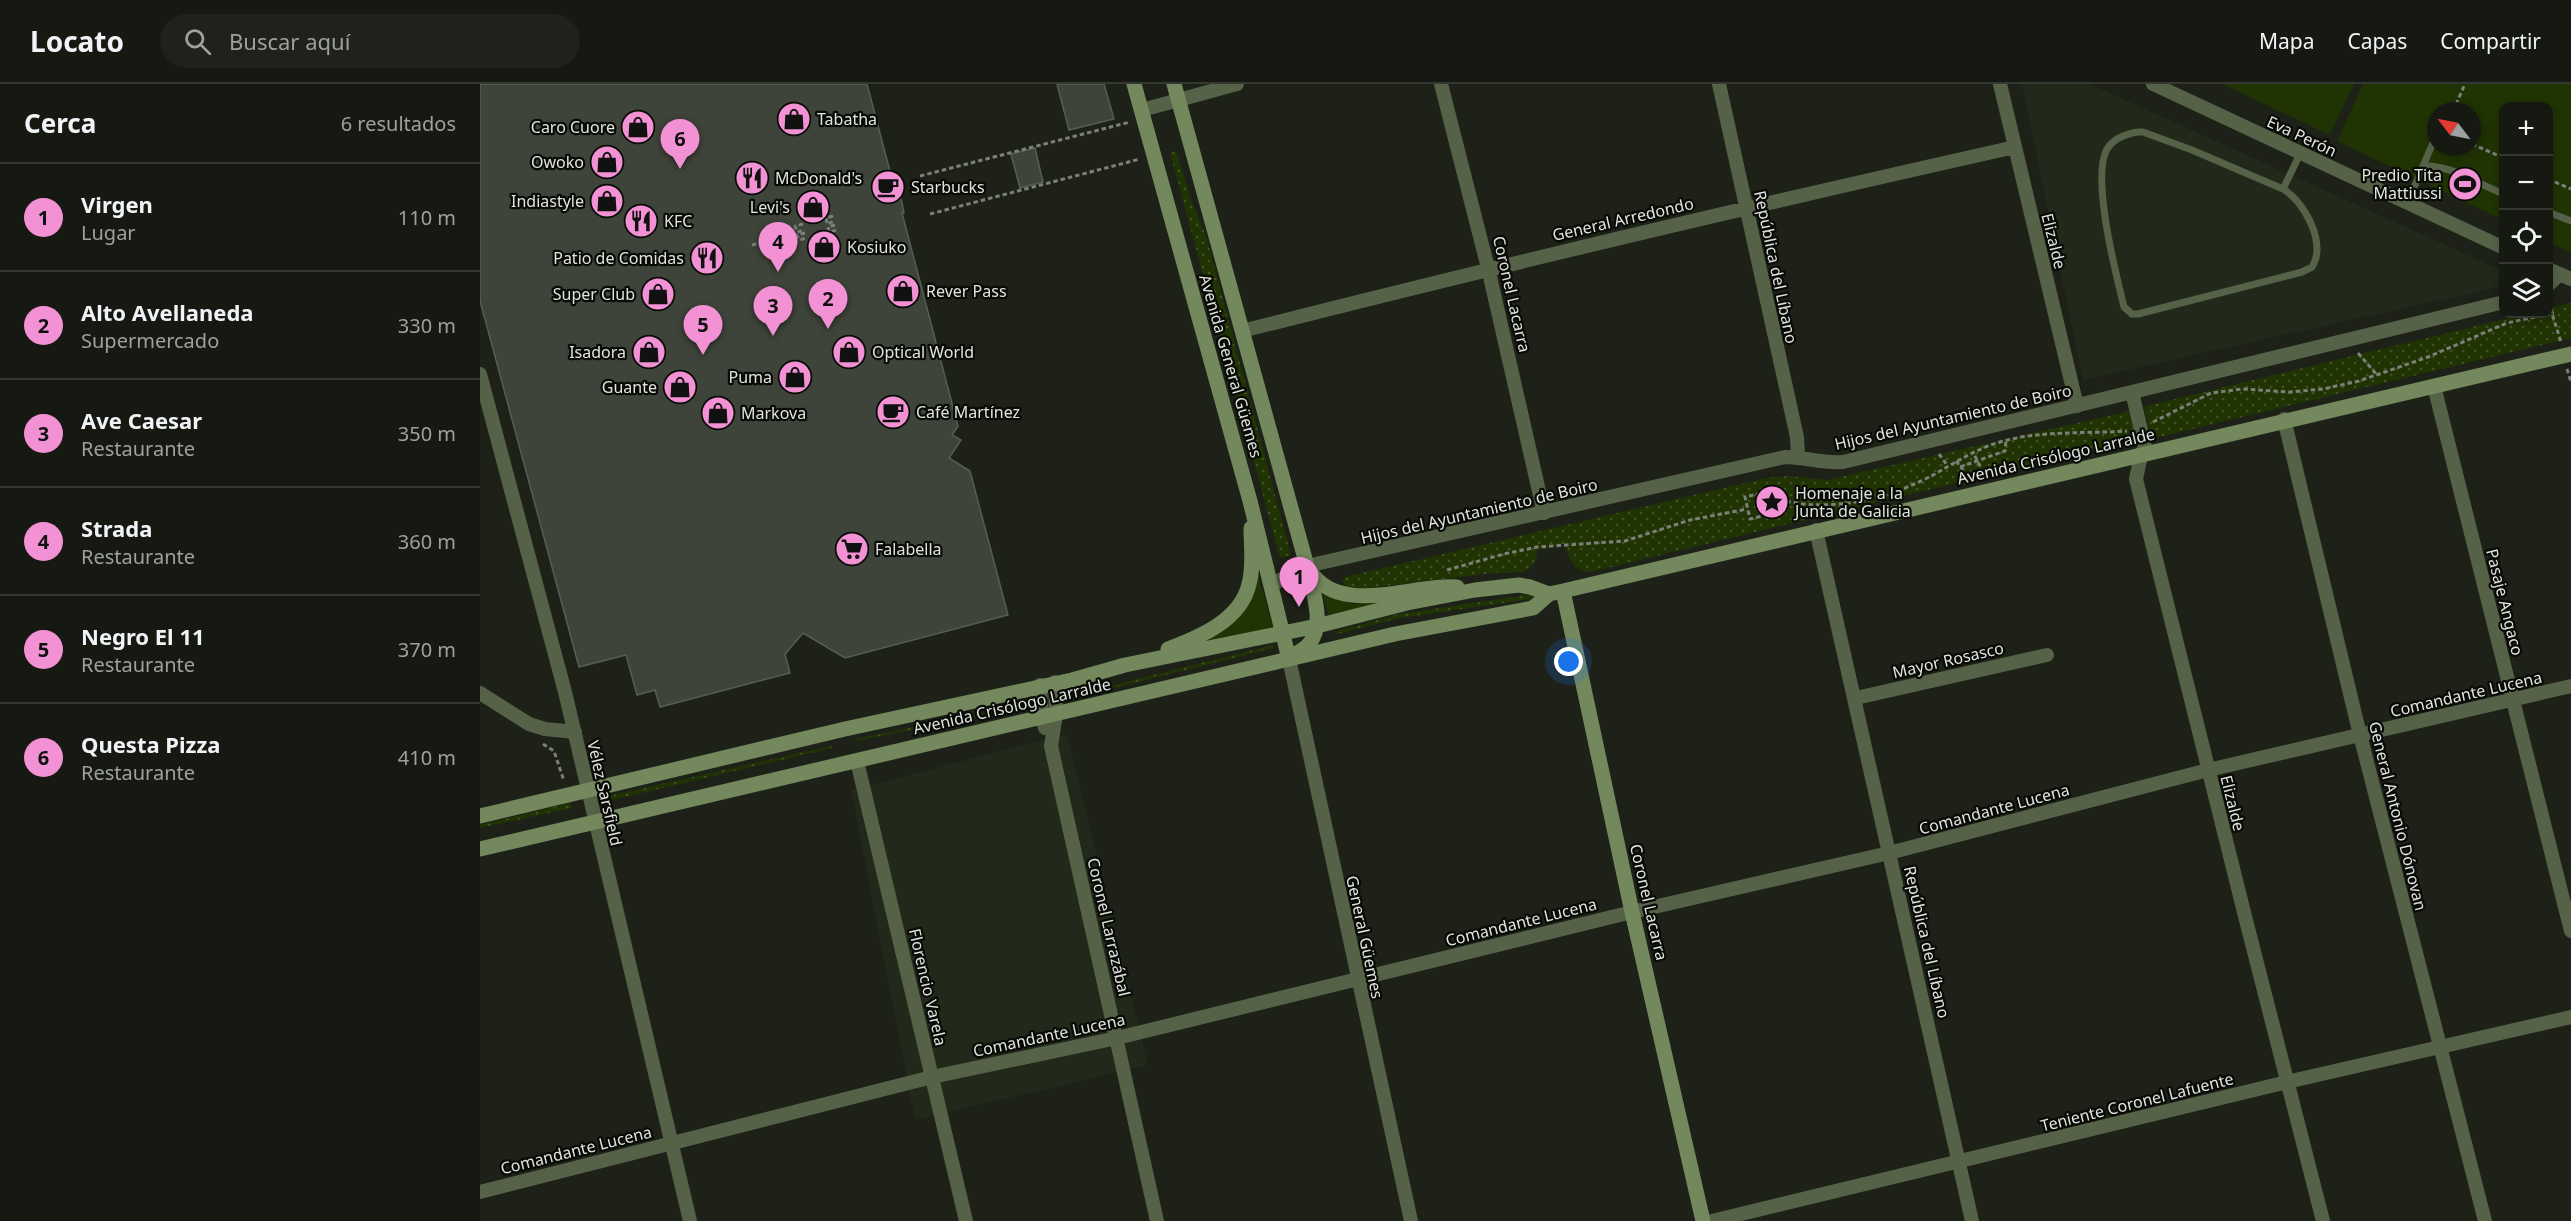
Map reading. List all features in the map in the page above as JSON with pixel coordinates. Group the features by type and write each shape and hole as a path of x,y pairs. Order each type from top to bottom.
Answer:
{"main road":[{"name":"Avenida General Güemes","path":"1134,84 1250,501 1289,659"},
{"name":"Avenida General Güemes","path":"1174,84 1307,566 1316,605 1317,626"},
{"name":"Avenida Crisólogo Larralde","path":"480,849 1395,634 1533,608 1556,592 2141,455 2284,419 2571,354"},
{"path":"1125,665 1198,636 1236,612 1244,599 1251,570 1250,501"},
{"path":"1307,566 1317,580 1345,595 1368,596 1439,586 1475,590"},
{"name":"Avenida Crisólogo Larralde","path":"480,816 1125,665 1317,626 1407,603 1475,590 1519,585 1556,592"},
{"name":"Coronel Lacarra","path":"1556,592 1703,1221"},
{"path":"1289,659 1309,645 1317,626"}],"street":[{"path":"1143,114 1179,100 1237,84"},
{"name":"Coronel Lacarra","path":"1441,84 1488,268 1544,513"},
{"name":"República del Líbano","path":"1719,84 1797,437 1798,457"},
{"name":"Elizalde","path":"2000,84 2077,406"},
{"name":"Eva Perón","path":"2152,84 2499,246"},
{"name":"General Arredondo","path":"1242,331 1488,268 2014,147"},
{"name":"Hijos del Ayuntamiento de Boiro","path":"1271,585 1307,566 1785,457 1798,457 1820,462 1843,462 2499,303"},
{"name":"Vélez Sarsfield","path":"480,374 575,732 587,791 690,1221"},
{"name":"Pasaje Angaco","path":"2434,386 2571,931"},
{"name":"Elizalde","path":"2132,392 2145,447 2136,479 2323,1221"},
{"name":"General Antonio Dónovan","path":"2284,419 2360,735 2486,1221"},
{"name":"República del Líbano","path":"1816,530 1856,698 1972,1221"},
{"name":"Mayor Rosasco","path":"1856,698 2047,655"},
{"name":"General Güemes","path":"1289,659 1411,1221"},
{"name":"Coronel Larrazábal","path":"1047,684 1051,746 1157,1221"},
{"name":"Comandante Lucena","path":"480,1192 932,1077 1117,1038 1632,912 1889,853 2208,770 2571,686"},
{"path":"480,693 529,724 545,729 575,732"},
{"name":"Florencio Varela","path":"857,761 966,1221"},
{"name":"Teniente Coronel Lafuente","path":"1712,1221 2287,1082 2571,1017"}],"lane":[{"path":"2136,132 2143,132 2192,150 2283,189 2293,195 2309,219 2316,254 2312,267 2302,272 2138,314 2132,314 2124,307 2104,216 2103,164 2107,148 2113,141 2136,132"},
{"path":"2283,189 2301,154"},
{"path":"2407,204 2427,156"},
{"path":"2423,166 2438,166 2452,170 2499,192"},
{"path":"2553,214 2571,221"}],"path":[{"path":"2457,102 2465,84"},
{"path":"920,176 1143,114"},
{"path":"2481,148 2499,157"},
{"path":"930,214 1154,156"},
{"path":"2553,181 2571,189"},
{"path":"833,216 826,218 827,224 835,223 828,227 829,232 837,230"},
{"path":"803,224 795,226 797,232 805,231 797,235 799,240 807,238"},
{"path":"752,245 786,236"},
{"path":"1772,497 1810,505 1857,501 1908,487 1973,452 2006,441 2064,433 2140,430 2182,406 2211,393 2242,389 2273,392 2323,389 2377,375 2438,353 2507,323 2554,313"},
{"path":"2347,340 2377,375"},
{"path":"1960,466 2005,451 2006,441"},
{"path":"1956,461 1967,475 1982,470 1973,452"},
{"path":"1770,491 1772,497 1775,513 1750,519 1744,497 1770,491"},
{"path":"1447,570 1537,547 1625,541 1690,520 1747,509"},
{"path":"536,740 554,751 559,760 567,796"}],"shaded area":[{"path":"2022,84 2090,84 2499,269 2499,287 2083,380"},
{"path":"1067,734 1148,1065 915,1120 851,790"}],"green space":[{"path":"2222,84 2354,84 2330,135"},
{"name":"Predio Tita Mattiussi","path":"2363,84 2571,84 2571,253 2553,244 2553,102 2499,102 2499,218 2337,141"},
{"path":"1176,151 1191,199 1207,239 1291,555 1280,558 1170,153"},
{"path":"2571,303 2571,338 2155,438 2150,434 2144,408 2146,406 2509,318 2553,318 2553,307"},
{"path":"2130,411 2135,436 2129,441 1591,572 1576,567 1570,560 1564,544 1538,550 1535,563 1524,572 1494,573 1359,589 1349,588 1342,582 1345,577 1766,478 1789,476 1827,480"},
{"path":"1258,574 1273,628 1183,647 1243,613 1252,597"},
{"path":"1320,586 1352,604 1391,598 1392,601 1329,616"},
{"path":"1532,594 1531,599 1400,618 1337,634 1334,632 1399,614"},
{"path":"1273,645 1274,648 1078,697 1077,694"},
{"path":"1028,704 1029,707 856,741 855,739"},
{"path":"831,746 832,748 608,801 608,796"},
{"path":"570,803 572,808 480,828 480,825"}],"building":[{"path":"480,84 867,84 896,194 899,193 902,203 904,213 902,213 958,426 952,435 961,440 949,458 970,471 1008,615 845,658 803,633 785,654 790,673 660,707 655,690 637,695 626,655 579,667 480,301"},
{"path":"1057,84 1104,84 1114,119 1069,130"},
{"path":"1035,148 1043,182 1020,188 1011,154"}],"place":[{"name":"Tabatha","path":"794,119"},
{"name":"Caro Cuore","path":"638,127"},
{"name":"Owoko","path":"607,162"},
{"name":"Questa Pizza","path":"680,169"},
{"name":"McDonald's","path":"752,178"},
{"name":"Predio Tita Mattiussi","path":"2465,184"},
{"name":"Starbucks","path":"888,187"},
{"name":"Indiastyle","path":"607,201"},
{"name":"Levi's","path":"813,207"},
{"name":"KFC","path":"641,221"},
{"name":"Kosiuko","path":"824,247"},
{"name":"Patio de Comidas","path":"707,258"},
{"name":"Strada","path":"778,272"},
{"name":"Rever Pass","path":"903,291"},
{"name":"Super Club","path":"658,294"},
{"name":"Alto Avellaneda","path":"828,329"},
{"name":"Ave Caesar","path":"773,336"},
{"name":"Isadora","path":"649,352"},
{"name":"Optical World","path":"849,352"},
{"name":"Negro El 11","path":"703,355"},
{"name":"Puma","path":"795,377"},
{"name":"Guante","path":"680,387"},
{"name":"Café Martínez","path":"893,412"},
{"name":"Markova","path":"718,413"},
{"name":"Homenaje a la Junta de Galicia","path":"1772,502"},
{"name":"Falabella","path":"852,549"},
{"name":"Virgen","path":"1299,607"}]}
